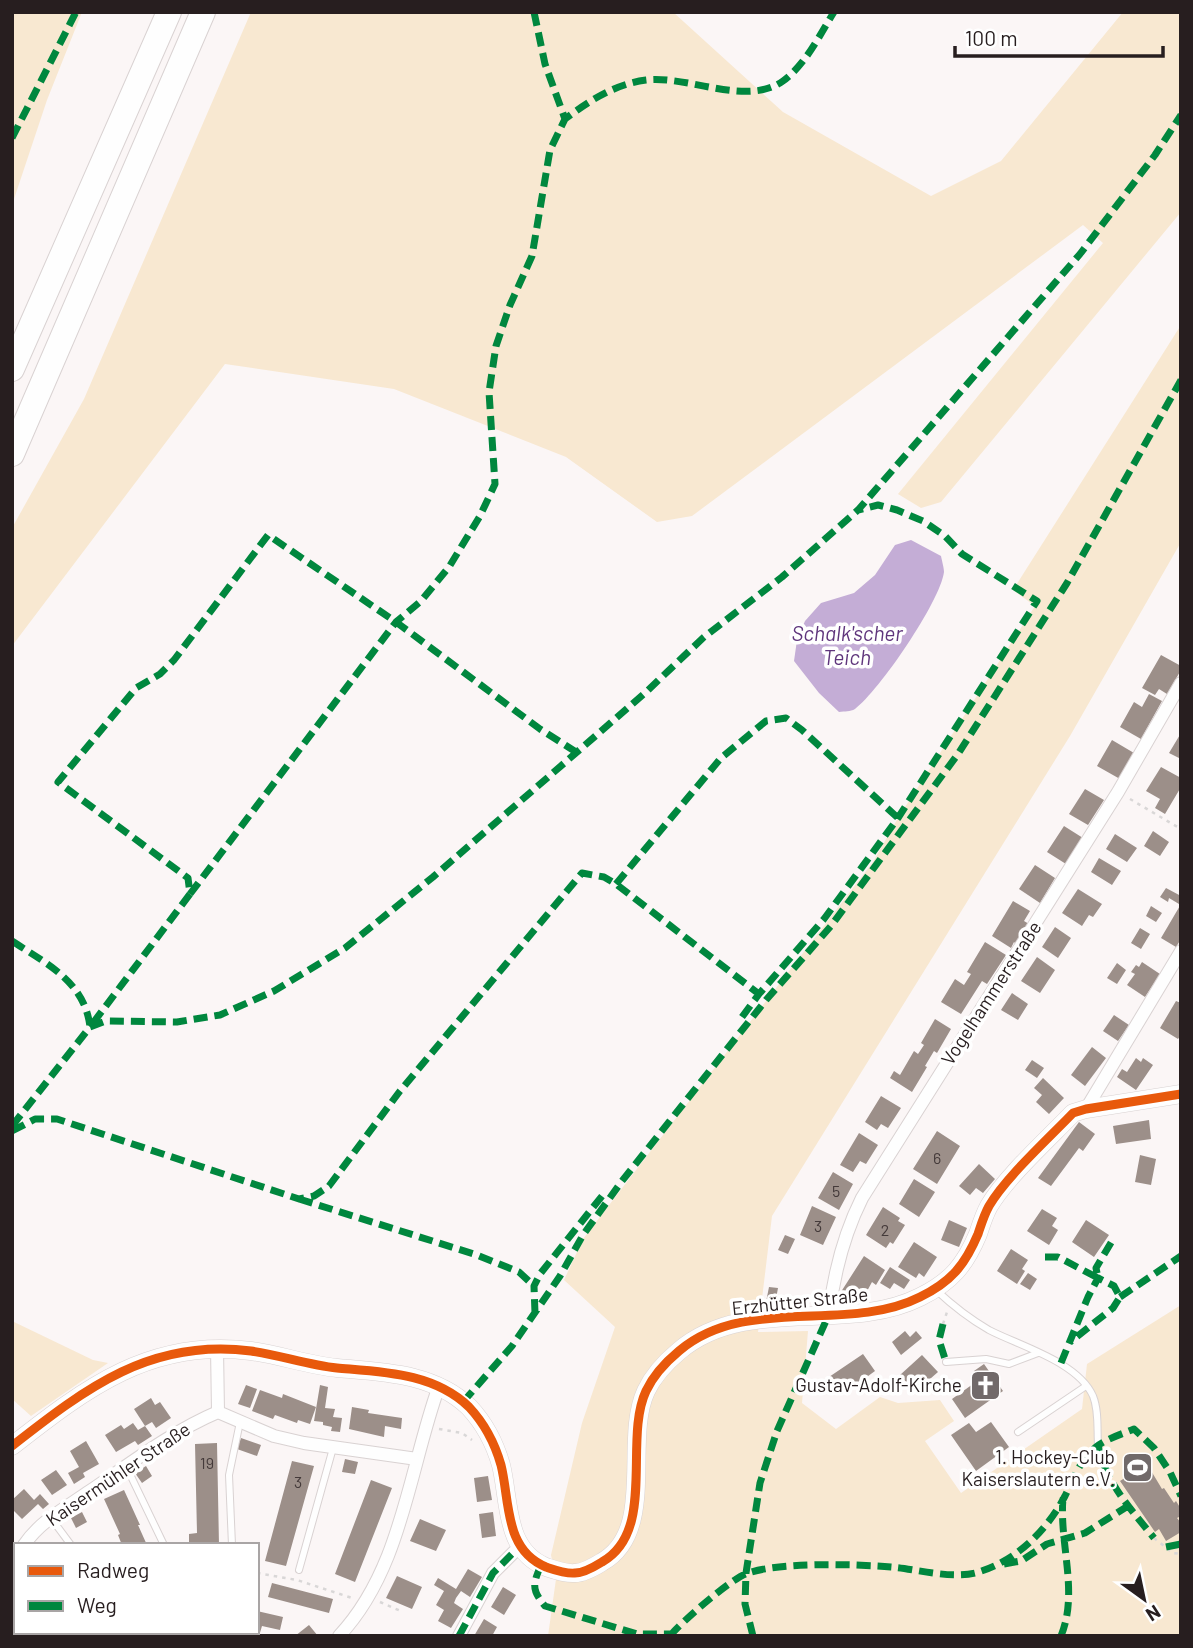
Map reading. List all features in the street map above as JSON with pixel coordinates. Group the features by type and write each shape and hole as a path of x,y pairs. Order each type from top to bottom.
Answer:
{"highway":[{"path":"12,369 169,12"},
{"path":"12,454 203,12"}],"street":[{"name":"Vogelhammerstraße","path":"829,1314 834,1273 848,1226 862,1198 1118,792 1181,682"},
{"path":"1086,1109 1181,951"},
{"name":"Erzhütter Straße","path":"520,1546 541,1564 574,1574 610,1558 625,1541 632,1519 640,1414 646,1391 680,1350 703,1335 735,1323 878,1310 917,1299 953,1277 962,1265 989,1206 1004,1186 1073,1113 1181,1094"},
{"path":"12,1446 91,1387 124,1369 171,1354 217,1348 252,1351 320,1365 391,1373 439,1386 456,1396 472,1411 491,1440 500,1462 511,1525 520,1546 493,1573 459,1636"},
{"path":"217,1348 218,1412 274,1436 417,1459"},
{"path":"339,1636 365,1600 404,1513 439,1386"},
{"name":"Kaisermühler Straße","path":"26,1543 51,1518 126,1466 200,1419 218,1412"}],"lane":[{"path":"935,1289 986,1328 1060,1363 1086,1386 1096,1407 1098,1445"},
{"path":"946,1362 986,1359 1009,1364 1038,1353"},
{"path":"1018,1432 1086,1386"},
{"path":"232,1543 229,1475 240,1422"},
{"path":"299,1570 334,1446"},
{"path":"126,1466 163,1543"},
{"path":"51,1518 70,1543"}],"path":[{"path":"1118,792 1181,829"},
{"path":"426,1428 462,1433 474,1441"},
{"path":"1154,1538 1173,1553 1181,1554"},
{"path":"259,1573 297,1580 402,1612"}],"shaded area":[{"path":"12,12 82,12 47,100 12,205"},
{"path":"251,12 673,12 783,112 931,196 1001,161 1123,12 1181,12 1181,212 941,502 921,508 898,494 1103,243 1083,225 692,516 657,522 566,457 394,389 225,364 12,646 12,528 84,399"},
{"path":"1181,325 1181,542 1070,736 772,1216 758,1332 808,1331 802,1403 836,1429 880,1397 898,1403 940,1400 954,1421 925,1441 961,1493 1082,1409 1087,1364 1181,1305 1181,1636 548,1636 556,1579 551,1555 582,1423 615,1327 564,1280 583,1239 873,862 898,818 1035,606 1013,590"},
{"path":"12,1321 93,1360 108,1363 31,1416 12,1399"}],"water":[{"name":"Schalk'scher Teich","path":"911,540 941,556 944,572 940,586 932,604 893,666 855,709 839,712 819,693 794,661 797,640 805,621 821,603 854,593 875,575 895,545"}],"building":[{"path":"1161,655 1181,666 1181,670 1167,694 1159,689 1155,695 1142,688"},
{"path":"1149,694 1162,701 1141,739 1120,727 1134,702 1142,707"},
{"path":"1181,733 1181,759 1169,753"},
{"path":"1112,740 1134,753 1120,779 1097,766"},
{"path":"1161,767 1181,778 1181,787 1165,814 1155,808 1160,799 1146,791"},
{"path":"1085,789 1104,800 1088,825 1069,814"},
{"path":"1064,826 1083,838 1066,864 1047,852"},
{"path":"1153,831 1169,842 1160,856 1144,846"},
{"path":"1115,834 1137,848 1127,862 1106,849"},
{"path":"1099,858 1121,871 1112,885 1091,872"},
{"path":"1035,865 1055,878 1040,903 1019,889"},
{"path":"1166,888 1181,896 1179,904 1169,898 1168,902 1160,897"},
{"path":"1078,889 1102,904 1093,917 1089,915 1082,926 1062,913"},
{"path":"1013,901 1030,911 1024,921 1029,924 1011,948 992,936"},
{"path":"1181,904 1181,939 1176,947 1161,938"},
{"path":"1151,906 1162,913 1156,922 1146,916"},
{"path":"1055,927 1071,938 1058,958 1042,947"},
{"path":"1140,928 1150,934 1141,949 1131,943"},
{"path":"985,942 1006,955 987,984 982,981 961,1014 941,1002 955,979 964,985 971,974 967,972"},
{"path":"1037,957 1055,970 1040,993 1021,981"},
{"path":"1142,962 1160,974 1145,997 1127,985 1135,974 1131,972"},
{"path":"1117,963 1126,970 1117,984 1107,978"},
{"path":"1012,993 1028,1004 1018,1020 1001,1010"},
{"path":"1176,1001 1181,1003 1181,1035 1178,1039 1160,1028"},
{"path":"1114,1015 1129,1025 1118,1041 1103,1031"},
{"path":"935,1019 951,1029 937,1053 934,1051 912,1092 890,1078 894,1071 900,1075 914,1051 918,1054 924,1045 921,1043"},
{"path":"1092,1047 1106,1058 1085,1086 1071,1075"},
{"path":"1136,1058 1141,1062 1143,1058 1153,1065 1136,1090 1117,1077 1122,1069 1127,1072"},
{"path":"1032,1060 1044,1068 1037,1078 1025,1070"},
{"path":"1043,1078 1064,1098 1049,1114 1036,1102 1042,1095 1034,1088"},
{"path":"881,1096 901,1108 888,1128 881,1124 877,1130 865,1122"},
{"path":"1149,1120 1151,1139 1116,1144 1113,1126"},
{"path":"1079,1122 1095,1134 1083,1151 1079,1148 1051,1186 1038,1178"},
{"path":"937,1131 960,1146 937,1184 913,1169"},
{"path":"859,1133 878,1145 866,1164 860,1161 853,1172 840,1165"},
{"path":"1140,1155 1156,1159 1151,1185 1135,1182"},
{"path":"979,1164 995,1179 983,1193 976,1188 970,1195 959,1186"},
{"path":"833,1172 853,1184 839,1210 818,1198"},
{"path":"914,1179 935,1192 919,1217 899,1204"},
{"path":"812,1206 836,1217 823,1245 800,1235"},
{"path":"883,1207 900,1218 898,1221 905,1225 893,1244 890,1242 886,1248 866,1235"},
{"path":"1042,1209 1057,1218 1052,1226 1058,1230 1049,1245 1027,1231"},
{"path":"949,1220 967,1228 959,1247 941,1240"},
{"path":"1086,1220 1109,1235 1094,1257 1072,1242"},
{"path":"785,1235 795,1239 788,1254 778,1250"},
{"path":"914,1242 937,1257 924,1277 919,1273 916,1278 898,1267"},
{"path":"1011,1249 1028,1260 1017,1284 997,1271"},
{"path":"864,1256 885,1270 876,1285 872,1282 866,1293 860,1290 852,1303 839,1295"},
{"path":"890,1267 910,1280 904,1289 894,1283 890,1289 880,1283"},
{"path":"1028,1273 1037,1279 1030,1290 1020,1284"},
{"path":"769,1287 778,1288 775,1304 766,1302"},
{"path":"905,1331 910,1337 916,1331 922,1338 901,1355 892,1342"},
{"path":"863,1354 875,1371 842,1395 829,1377"},
{"path":"922,1355 938,1372 915,1392 900,1375"},
{"name":"Gustav-Adolf-Kirche","path":"984,1364 1003,1391 965,1418 952,1399 980,1379 974,1371"},
{"path":"246,1385 257,1389 250,1408 238,1404"},
{"path":"320,1385 328,1387 325,1408 335,1409 333,1417 342,1418 340,1432 331,1431 332,1427 323,1425 323,1422 314,1421"},
{"path":"260,1390 282,1398 283,1394 316,1407 310,1424 298,1420 297,1423 275,1415 273,1419 252,1411"},
{"path":"151,1398 155,1405 160,1402 171,1418 156,1428 152,1422 145,1426 134,1409"},
{"path":"352,1407 369,1410 368,1413 402,1418 401,1429 385,1426 384,1437 349,1429"},
{"path":"991,1422 1009,1447 976,1471 951,1435 969,1423 976,1432"},
{"path":"133,1423 138,1430 145,1426 152,1436 138,1445 135,1441 116,1452 105,1435 121,1425 124,1429"},
{"path":"241,1438 261,1445 257,1456 237,1449"},
{"path":"86,1441 99,1464 83,1473 85,1477 74,1484 68,1473 79,1467 70,1451"},
{"path":"217,1443 219,1543 189,1543 189,1534 197,1533 195,1444"},
{"path":"345,1459 358,1462 355,1474 342,1472"},
{"path":"292,1461 314,1466 286,1566 265,1561"},
{"path":"1147,1464 1162,1489 1164,1488 1181,1509 1181,1516 1177,1518 1181,1523 1181,1532 1166,1541 1159,1529 1155,1532 1120,1481"},
{"path":"146,1466 152,1476 142,1483 135,1473"},
{"path":"56,1470 67,1485 52,1495 41,1480"},
{"path":"488,1476 492,1500 477,1502 474,1478"},
{"path":"371,1480 392,1488 355,1582 335,1574"},
{"path":"24,1489 34,1500 40,1494 49,1504 43,1509 38,1504 22,1519 14,1511 12,1513 12,1500"},
{"path":"124,1490 146,1543 121,1543 118,1535 120,1534 104,1499"},
{"path":"82,1512 87,1522 76,1528 71,1518"},
{"path":"493,1512 496,1536 482,1538 479,1514"},
{"path":"420,1519 446,1530 436,1551 410,1541"},
{"path":"468,1569 482,1577 470,1597 461,1591 456,1598 454,1603 463,1609 451,1628 438,1621 444,1610 436,1605 444,1591 434,1585 438,1578 456,1589"},
{"path":"397,1576 422,1587 412,1609 386,1598"},
{"path":"272,1583 333,1599 329,1613 268,1597"},
{"path":"503,1587 516,1595 504,1615 491,1607"},
{"path":"259,1611 283,1617 280,1630 262,1626 259,1636 248,1636 259,1634"},
{"path":"484,1619 497,1627 492,1636 474,1636"},
{"path":"309,1625 318,1636 295,1636"},
{"path":"185,1634 236,1636 187,1636"}],"marked path":[{"path":"12,138 76,12"},
{"path":"534,12 545,64 565,119 603,94 646,80 680,82 735,91 768,88 783,81 799,66 834,12"},
{"path":"12,1126 90,1027 106,1021 177,1022 220,1015 274,991 345,948 433,877 645,693 704,637 782,577 858,510 1080,254 1155,155 1181,115"},
{"path":"190,894 396,622 421,601 449,567 480,516 495,484 489,392 496,346 510,305 532,256 550,150 565,119"},
{"path":"463,1402 512,1346 560,1276 583,1235 622,1181 766,1000 831,926 958,754 1067,583 1181,380"},
{"path":"742,1017 824,919 898,818 1037,601 962,554 945,536 923,521 878,505 858,510"},
{"path":"12,941 51,966 72,986 87,1011 90,1027 190,894 188,878 58,782 136,688 160,674 174,660 268,535 396,622 540,729 576,752"},
{"path":"616,884 721,758 766,721 786,718 898,818"},
{"path":"12,1131 35,1119 57,1119 299,1199 314,1196 329,1186 400,1091 582,873 604,877 616,884 759,994"},
{"path":"535,1313 534,1286 540,1274 606,1191"},
{"path":"299,1199 477,1255 519,1272 534,1286"},
{"path":"1045,1257 1058,1257 1098,1278 1096,1268 1112,1241"},
{"path":"1120,1297 1181,1256"},
{"path":"1061,1363 1088,1297 1098,1278 1114,1286 1120,1297 1113,1308 1070,1342"},
{"path":"753,1636 745,1604 746,1573 760,1483 777,1431 829,1314"},
{"path":"943,1324 939,1340 946,1362"},
{"path":"670,1636 720,1591 741,1576 762,1569 798,1565 858,1565 965,1575 990,1568 1028,1544 1049,1522 1090,1452 1104,1442 1134,1429 1154,1448 1170,1472 1181,1496"},
{"path":"1098,1445 1113,1483 1154,1538"},
{"path":"1061,1636 1068,1602 1063,1498"},
{"path":"1004,1564 1021,1561 1047,1544 1085,1533 1128,1506"},
{"path":"1166,1547 1181,1544"},
{"path":"459,1636 493,1573 520,1546"},
{"path":"541,1565 535,1586 537,1595 545,1606 637,1634 671,1634"}],"cycle path":[{"path":"12,1446 94,1387 151,1360 182,1352 215,1349 251,1351 326,1367 407,1376 440,1387 455,1396 469,1407 479,1420 499,1457 511,1523 523,1549 532,1559 546,1567 560,1572 582,1572 602,1562 619,1548 629,1529 634,1507 640,1411 652,1380 679,1351 706,1334 735,1324 765,1319 861,1313 891,1308 920,1297 956,1272 973,1245 987,1209 996,1195 1073,1113 1181,1094"}],"place":[{"name":"Gustav-Adolf-Kirche","path":"985,1385"},
{"name":"1. Hockey-Club Kaiserslautern e.V.","path":"1138,1468"}]}
